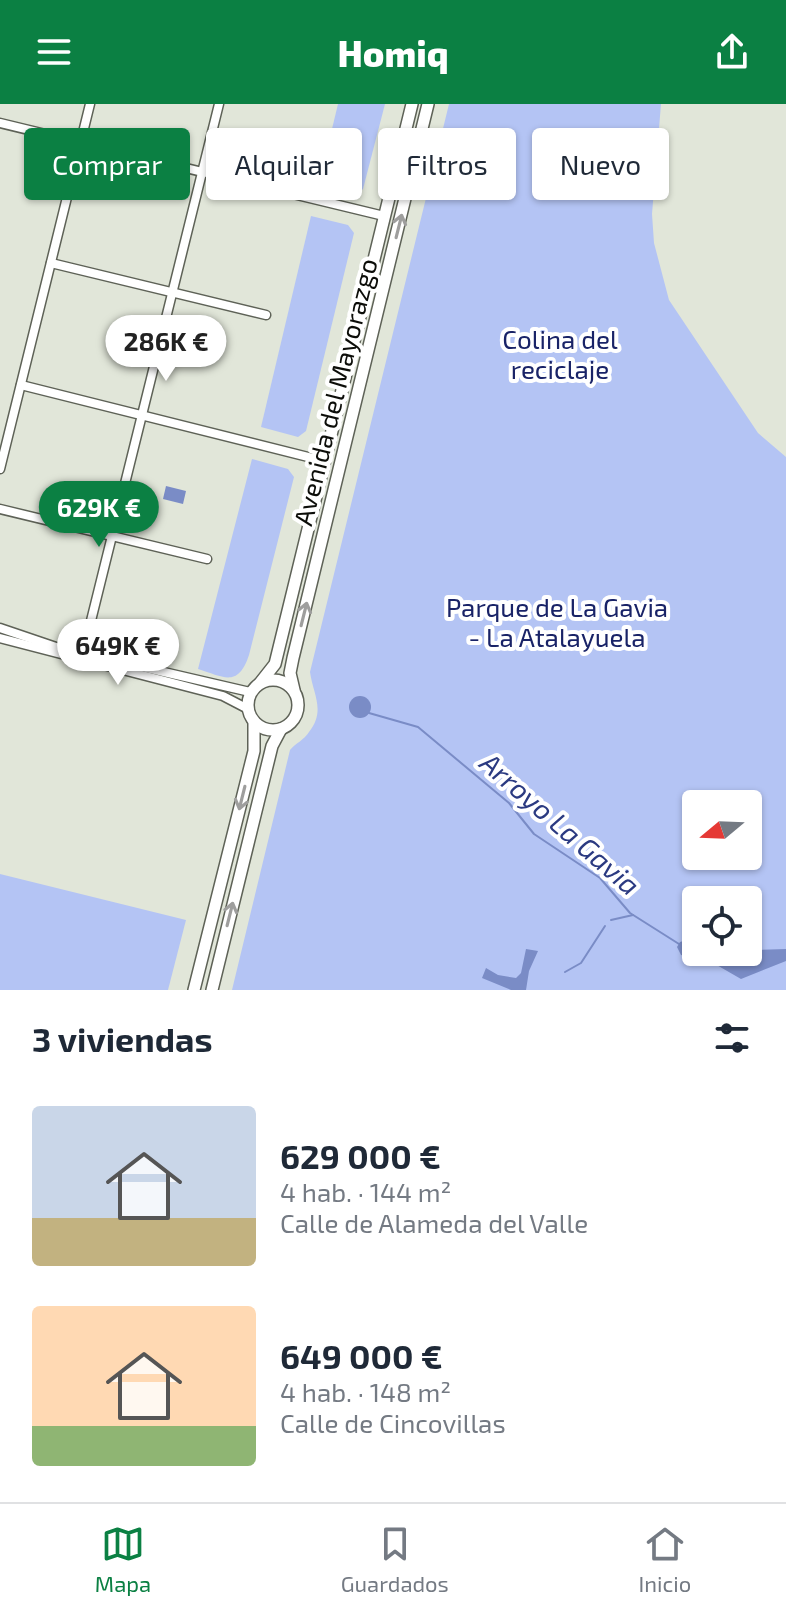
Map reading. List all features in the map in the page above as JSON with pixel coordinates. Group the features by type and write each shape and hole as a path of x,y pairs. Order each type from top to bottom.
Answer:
{"main road":[{"name":"Avenida del Mayorazgo","path":"260,683 275,664 412,104"},
{"name":"Avenida del Mayorazgo","path":"294,690 290,673 293,658 428,104"},
{"path":"194,990 254,751 254,722 248,709 250,692 260,683 277,679 294,690 298,711 281,729 272,746 212,990"},
{"path":"254,722 267,729 281,729"}],"street":[{"path":"84,128 90,104"},
{"path":"83,653 219,104"},
{"path":"0,123 24,129"},
{"path":"190,169 384,216"},
{"path":"0,469 66,200"},
{"path":"51,263 266,315"},
{"path":"21,385 324,461"},
{"path":"0,509 207,559"},
{"path":"0,628 83,653 250,692"},
{"path":"0,638 223,696 248,709"}],"green space":[{"path":"338,104 385,104 362,190 362,128 332,128"},
{"name":"Parque de La Gavia - La Atalayuela","path":"449,104 661,104 659,128 532,128 532,200 653,200 654,243 669,300 758,433 786,457 786,990 232,990 290,750 314,724 317,702 310,672 426,200 516,200 516,128 443,128"},
{"path":"311,216 348,225 354,233 306,431 298,437 261,427"},
{"path":"252,459 288,469 294,477 249,655 240,672 235,676 223,677 198,669"},
{"path":"0,874 186,920 168,990 0,990"}],"shaded area":[{"path":"166,486 186,491 183,504 163,499"},
{"path":"356,696 364,696 371,707 364,718 356,718 349,711 349,703"},
{"path":"682,941 682,955 677,947"},
{"path":"526,949 538,951 529,971 526,990 511,990 482,978 486,968 498,975 516,978 521,973"},
{"path":"786,949 786,961 741,979 718,966 762,966 762,950"}],"waterway":[{"name":"Arroyo La Gavia","path":"369,713 418,727 509,803 534,834 600,878 630,913 679,944"},
{"path":"611,920 633,915"},
{"path":"565,972 581,963 605,926"}],"park label":[{"name":"Colina del reciclaje","path":"560,355"}]}
